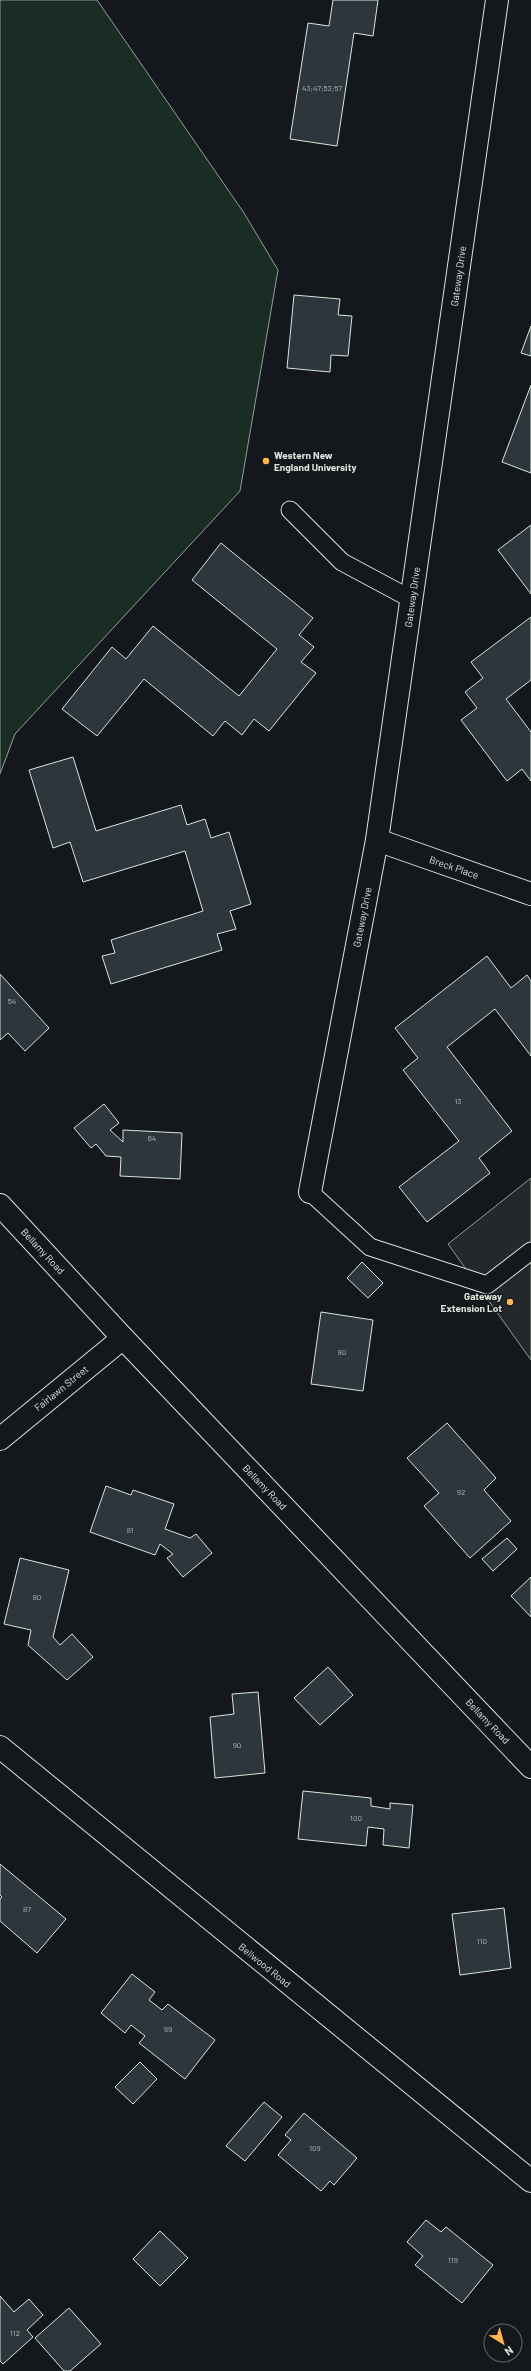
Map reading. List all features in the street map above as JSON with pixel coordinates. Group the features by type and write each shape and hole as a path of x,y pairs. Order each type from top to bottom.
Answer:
{"street":[{"name":"Gateway Drive","path":"310,1192 377,840 498,0"},
{"name":"Breck Place","path":"377,840 531,894"},
{"name":"Bellamy Road","path":"0,1205 123,1338 531,1767"},
{"name":"Fairlawn Street","path":"0,1439 123,1338"},
{"name":"Bellwood Road","path":"0,1747 531,2181"}],"lane":[{"path":"290,510 342,562 411,599"},
{"path":"310,1192 370,1247 487,1284 531,1251"}],"green space":[{"path":"0,0 97,0 244,213 278,270 240,491 15,734 0,774"}],"shaded area":[{"name":"Gateway Extension Lot","path":"531,1178 531,1360 448,1244"}],"building":[{"path":"333,0 378,0 373,36 354,33 337,146 290,139 308,23 329,26"},
{"path":"294,295 340,299 338,315 352,316 348,356 331,355 330,372 287,368"},
{"path":"531,326 531,356 521,353"},
{"path":"531,385 531,473 502,462"},
{"path":"531,525 531,594 498,550"},
{"path":"221,543 313,618 299,635 314,647 301,662 316,673 269,731 254,719 242,735 225,721 213,736 144,679 97,736 62,709 112,647 126,659 153,626 239,696 277,649 192,580"},
{"path":"531,617 531,680 506,699 531,732 531,781 522,769 507,781 461,720 477,708 465,692 483,678 471,662"},
{"path":"73,757 96,831 181,805 187,825 205,819 211,838 229,832 251,904 230,911 236,929 217,934 222,950 111,984 102,956 115,953 111,940 203,911 185,851 83,882 70,842 53,848 29,770"},
{"path":"487,956 511,988 527,975 531,981 531,1056 495,1009 447,1047 512,1131 479,1158 490,1173 427,1222 399,1187 459,1141 403,1070 418,1058 395,1028"},
{"path":"0,974 49,1028 25,1051 8,1033 0,1040"},
{"path":"104,1104 119,1123 110,1130 123,1142 123,1130 182,1133 180,1179 120,1176 121,1157 106,1156 96,1144 91,1148 74,1128"},
{"path":"362,1262 383,1283 368,1298 347,1278"},
{"path":"321,1312 373,1320 363,1391 311,1384"},
{"path":"447,1423 496,1478 484,1490 511,1521 470,1558 424,1506 439,1493 407,1458"},
{"path":"106,1486 131,1495 133,1490 174,1504 165,1529 190,1538 196,1534 212,1553 183,1577 167,1558 173,1554 160,1544 155,1555 90,1532"},
{"path":"507,1538 517,1549 493,1571 482,1559"},
{"path":"20,1558 69,1570 53,1637 60,1645 72,1634 93,1657 67,1680 28,1645 31,1630 4,1624"},
{"path":"531,1577 531,1617 511,1596"},
{"path":"328,1667 353,1695 320,1725 294,1698"},
{"path":"258,1692 265,1773 215,1778 210,1717 234,1714 232,1694"},
{"path":"303,1791 371,1798 371,1806 390,1809 390,1803 413,1805 409,1848 383,1845 384,1829 368,1827 366,1846 298,1839"},
{"path":"0,1864 66,1919 37,1953 0,1921 0,1899 2,1897 0,1895"},
{"path":"504,1908 511,1968 460,1975 452,1914"},
{"path":"132,1974 155,1992 149,2000 162,2010 168,2004 215,2040 185,2079 139,2043 145,2036 131,2025 125,2033 101,2013"},
{"path":"140,2062 157,2079 133,2104 115,2087"},
{"path":"264,2102 282,2117 245,2161 226,2146"},
{"path":"304,2113 357,2158 334,2185 330,2181 321,2191 278,2155 291,2140 285,2135"},
{"path":"426,2220 441,2232 446,2227 493,2265 462,2303 415,2265 423,2256 407,2242"},
{"path":"160,2231 188,2258 160,2286 133,2259"},
{"path":"0,2296 14,2312 29,2299 43,2315 27,2330 33,2337 3,2364 0,2361"},
{"path":"69,2308 101,2344 70,2371 64,2371 35,2338"}],"place":[{"name":"Western New England University","path":"266,461"},
{"name":"Gateway Extension Lot","path":"510,1302"}]}
